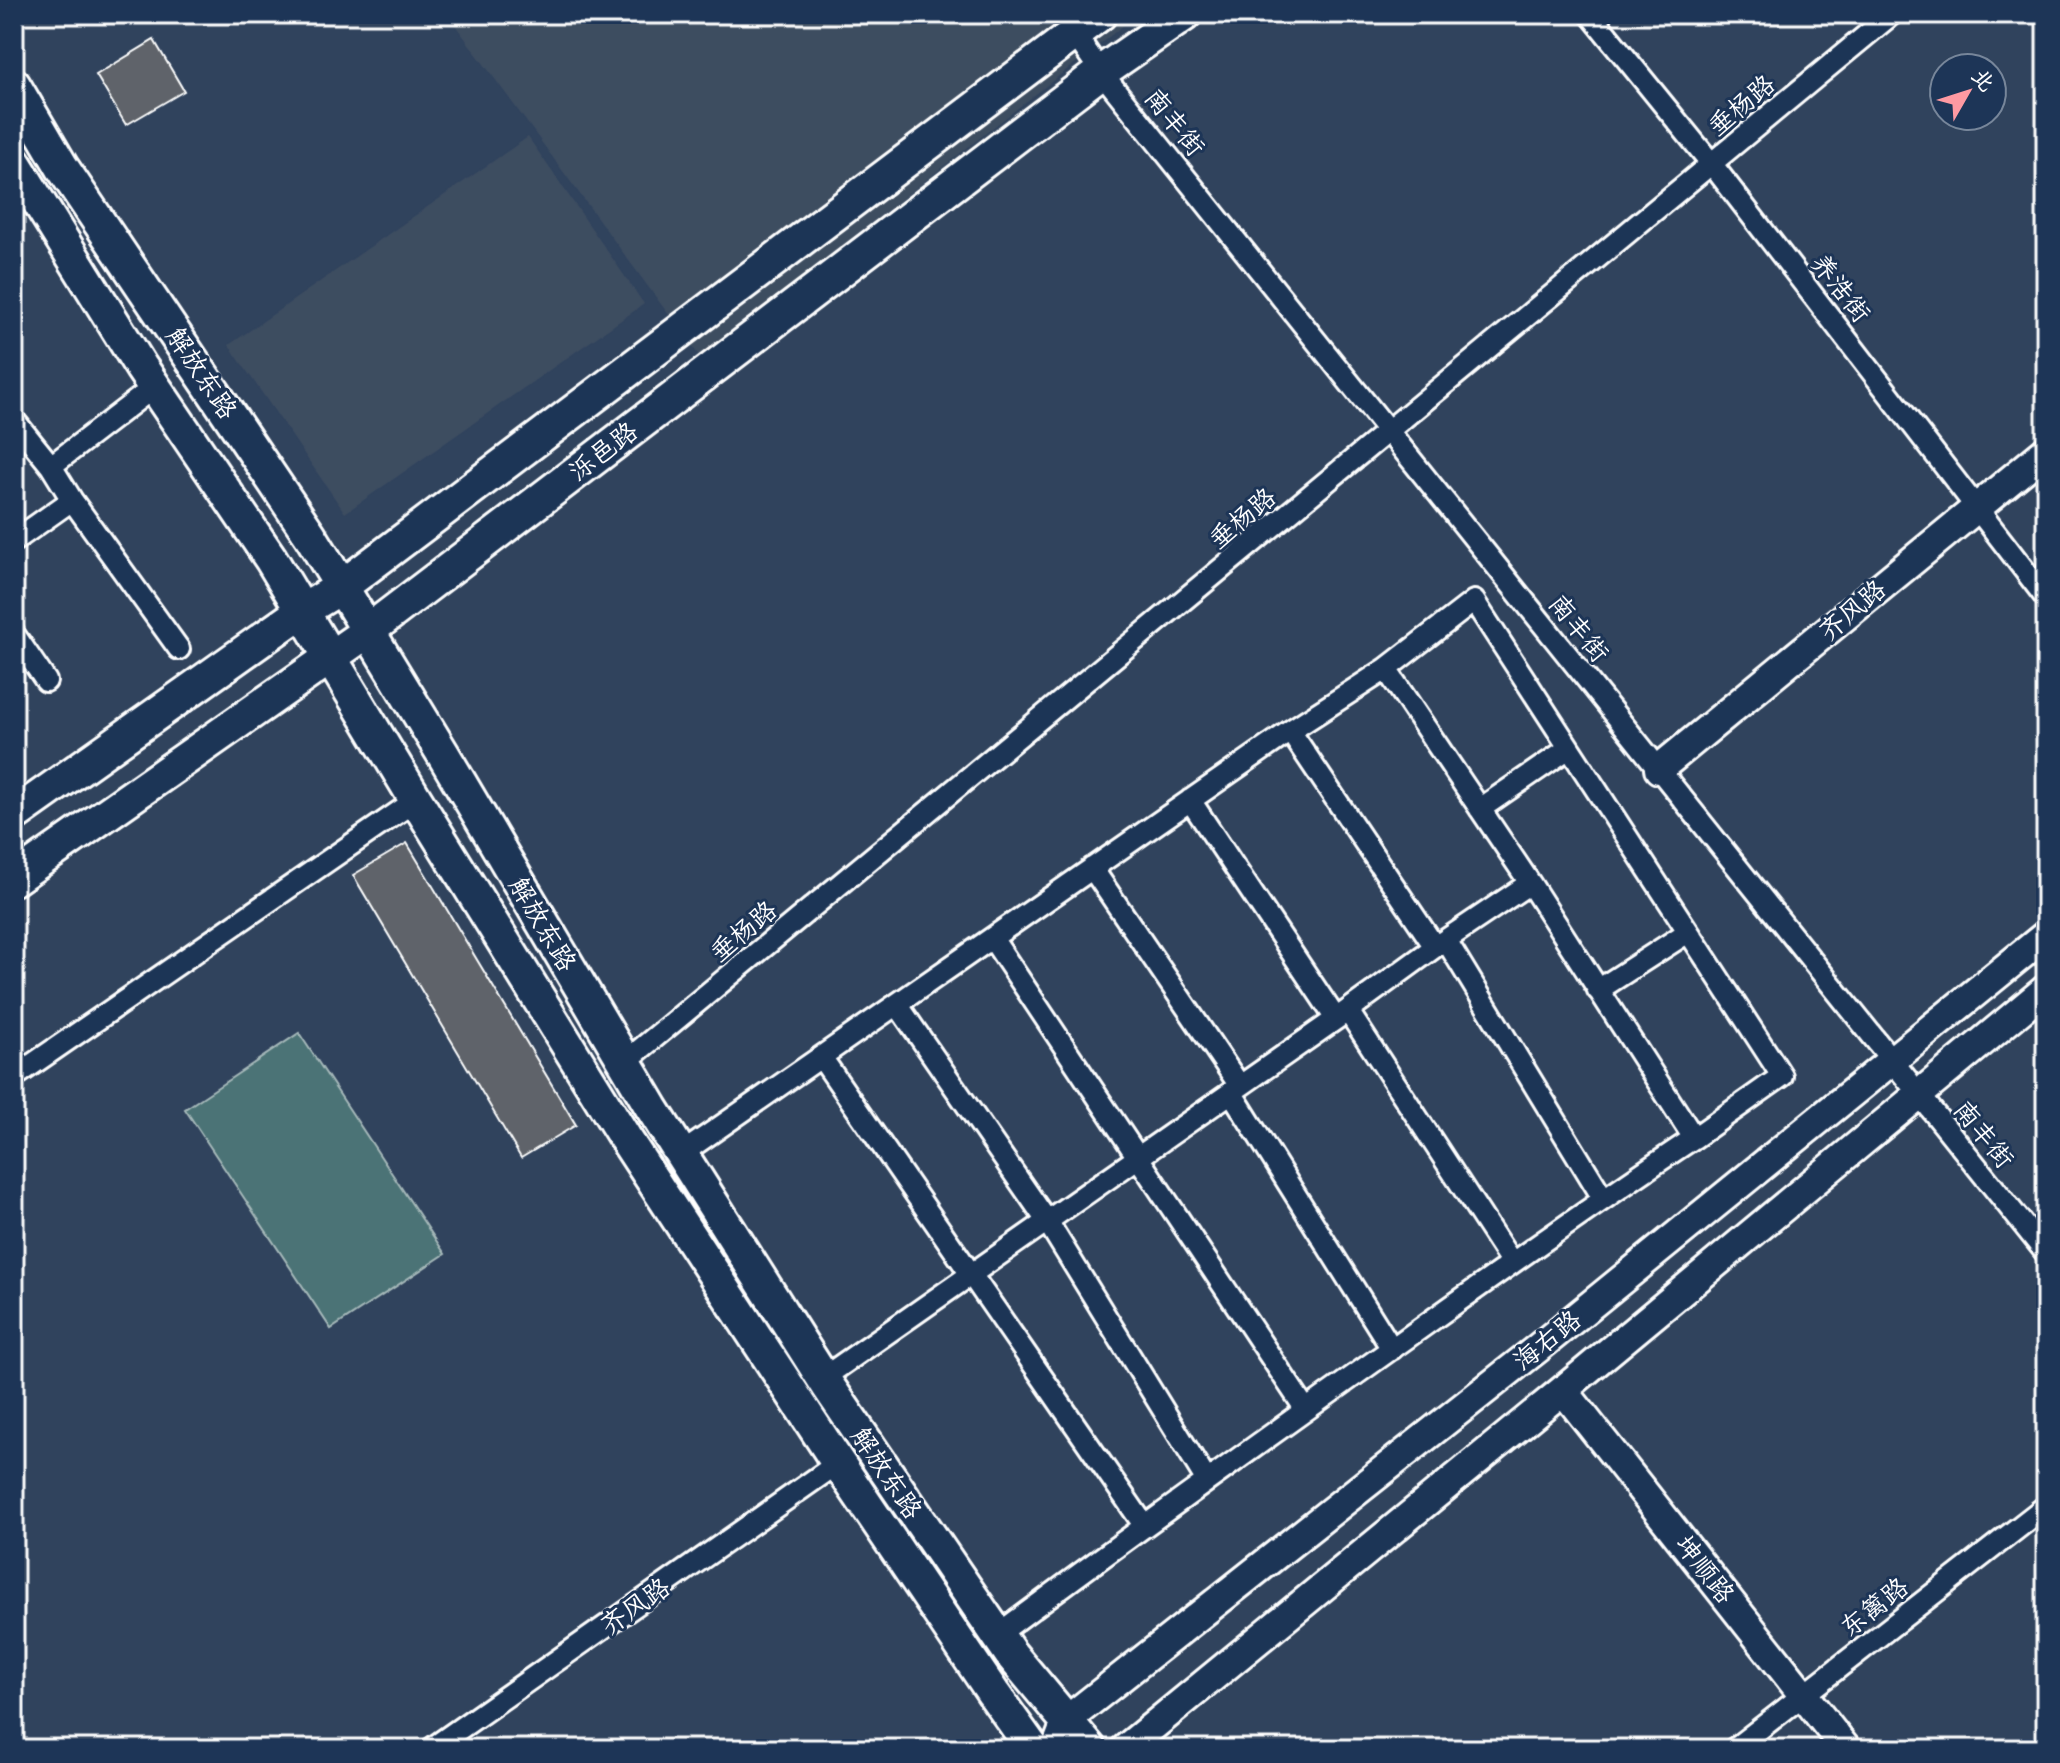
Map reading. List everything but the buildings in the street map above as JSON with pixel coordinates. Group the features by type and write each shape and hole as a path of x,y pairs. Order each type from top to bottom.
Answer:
{"main road":[{"name":"泺邑路","path":"14,815 302,611 340,588 1100,14"},
{"name":"泺邑路","path":"14,879 368,631 1101,72 1185,14"},
{"name":"解放东路","path":"14,85 62,167 301,522 681,1154 823,1378 1010,1653 1061,1735 1090,1749"},
{"name":"解放东路","path":"14,162 23,197 271,559 625,1138 838,1463 1033,1749"},
{"name":"齐风路","path":"1659,769 2046,451"},
{"name":"海右路","path":"1061,1735 2046,935"},
{"name":"海右路","path":"1125,1749 2046,989"},
{"name":"坤顺路","path":"1563,1390 1846,1749"}],"street":[{"name":"养浩街","path":"1590,14 1711,163 2046,598"},
{"name":"垂杨路","path":"625,1062 1892,14"},
{"name":"南丰街","path":"1074,33 1101,72 2046,1253"},
{"path":"51,466 154,387"},
{"path":"14,420 51,466 179,649"},
{"path":"14,541 72,500"},
{"path":"681,1154 1290,731 1386,669 1474,601 1782,1076 1603,1198 1144,1525 997,1635"},
{"path":"14,634 46,681"},
{"path":"1386,669 1530,883 1694,1138"},
{"path":"1290,731 1440,944 1603,1198"},
{"path":"1480,809 1569,748"},
{"path":"14,1077 416,800"},
{"path":"1190,800 1512,1263"},
{"path":"1092,868 1235,1089 1392,1349"},
{"path":"823,1378 1530,883"},
{"path":"1598,990 1688,932"},
{"path":"992,938 1306,1410"},
{"path":"897,1004 1047,1221 1207,1481"},
{"path":"821,1057 1144,1525"},
{"name":"齐风路","path":"431,1749 838,1463"},
{"name":"东篱路","path":"1734,1749 2046,1506"}],"shaded area":[{"path":"447,14 1138,14 700,357"},
{"path":"528,137 644,304 345,513 229,345"}],"green space":[{"path":"299,1033 445,1254 331,1329 185,1109"}]}
